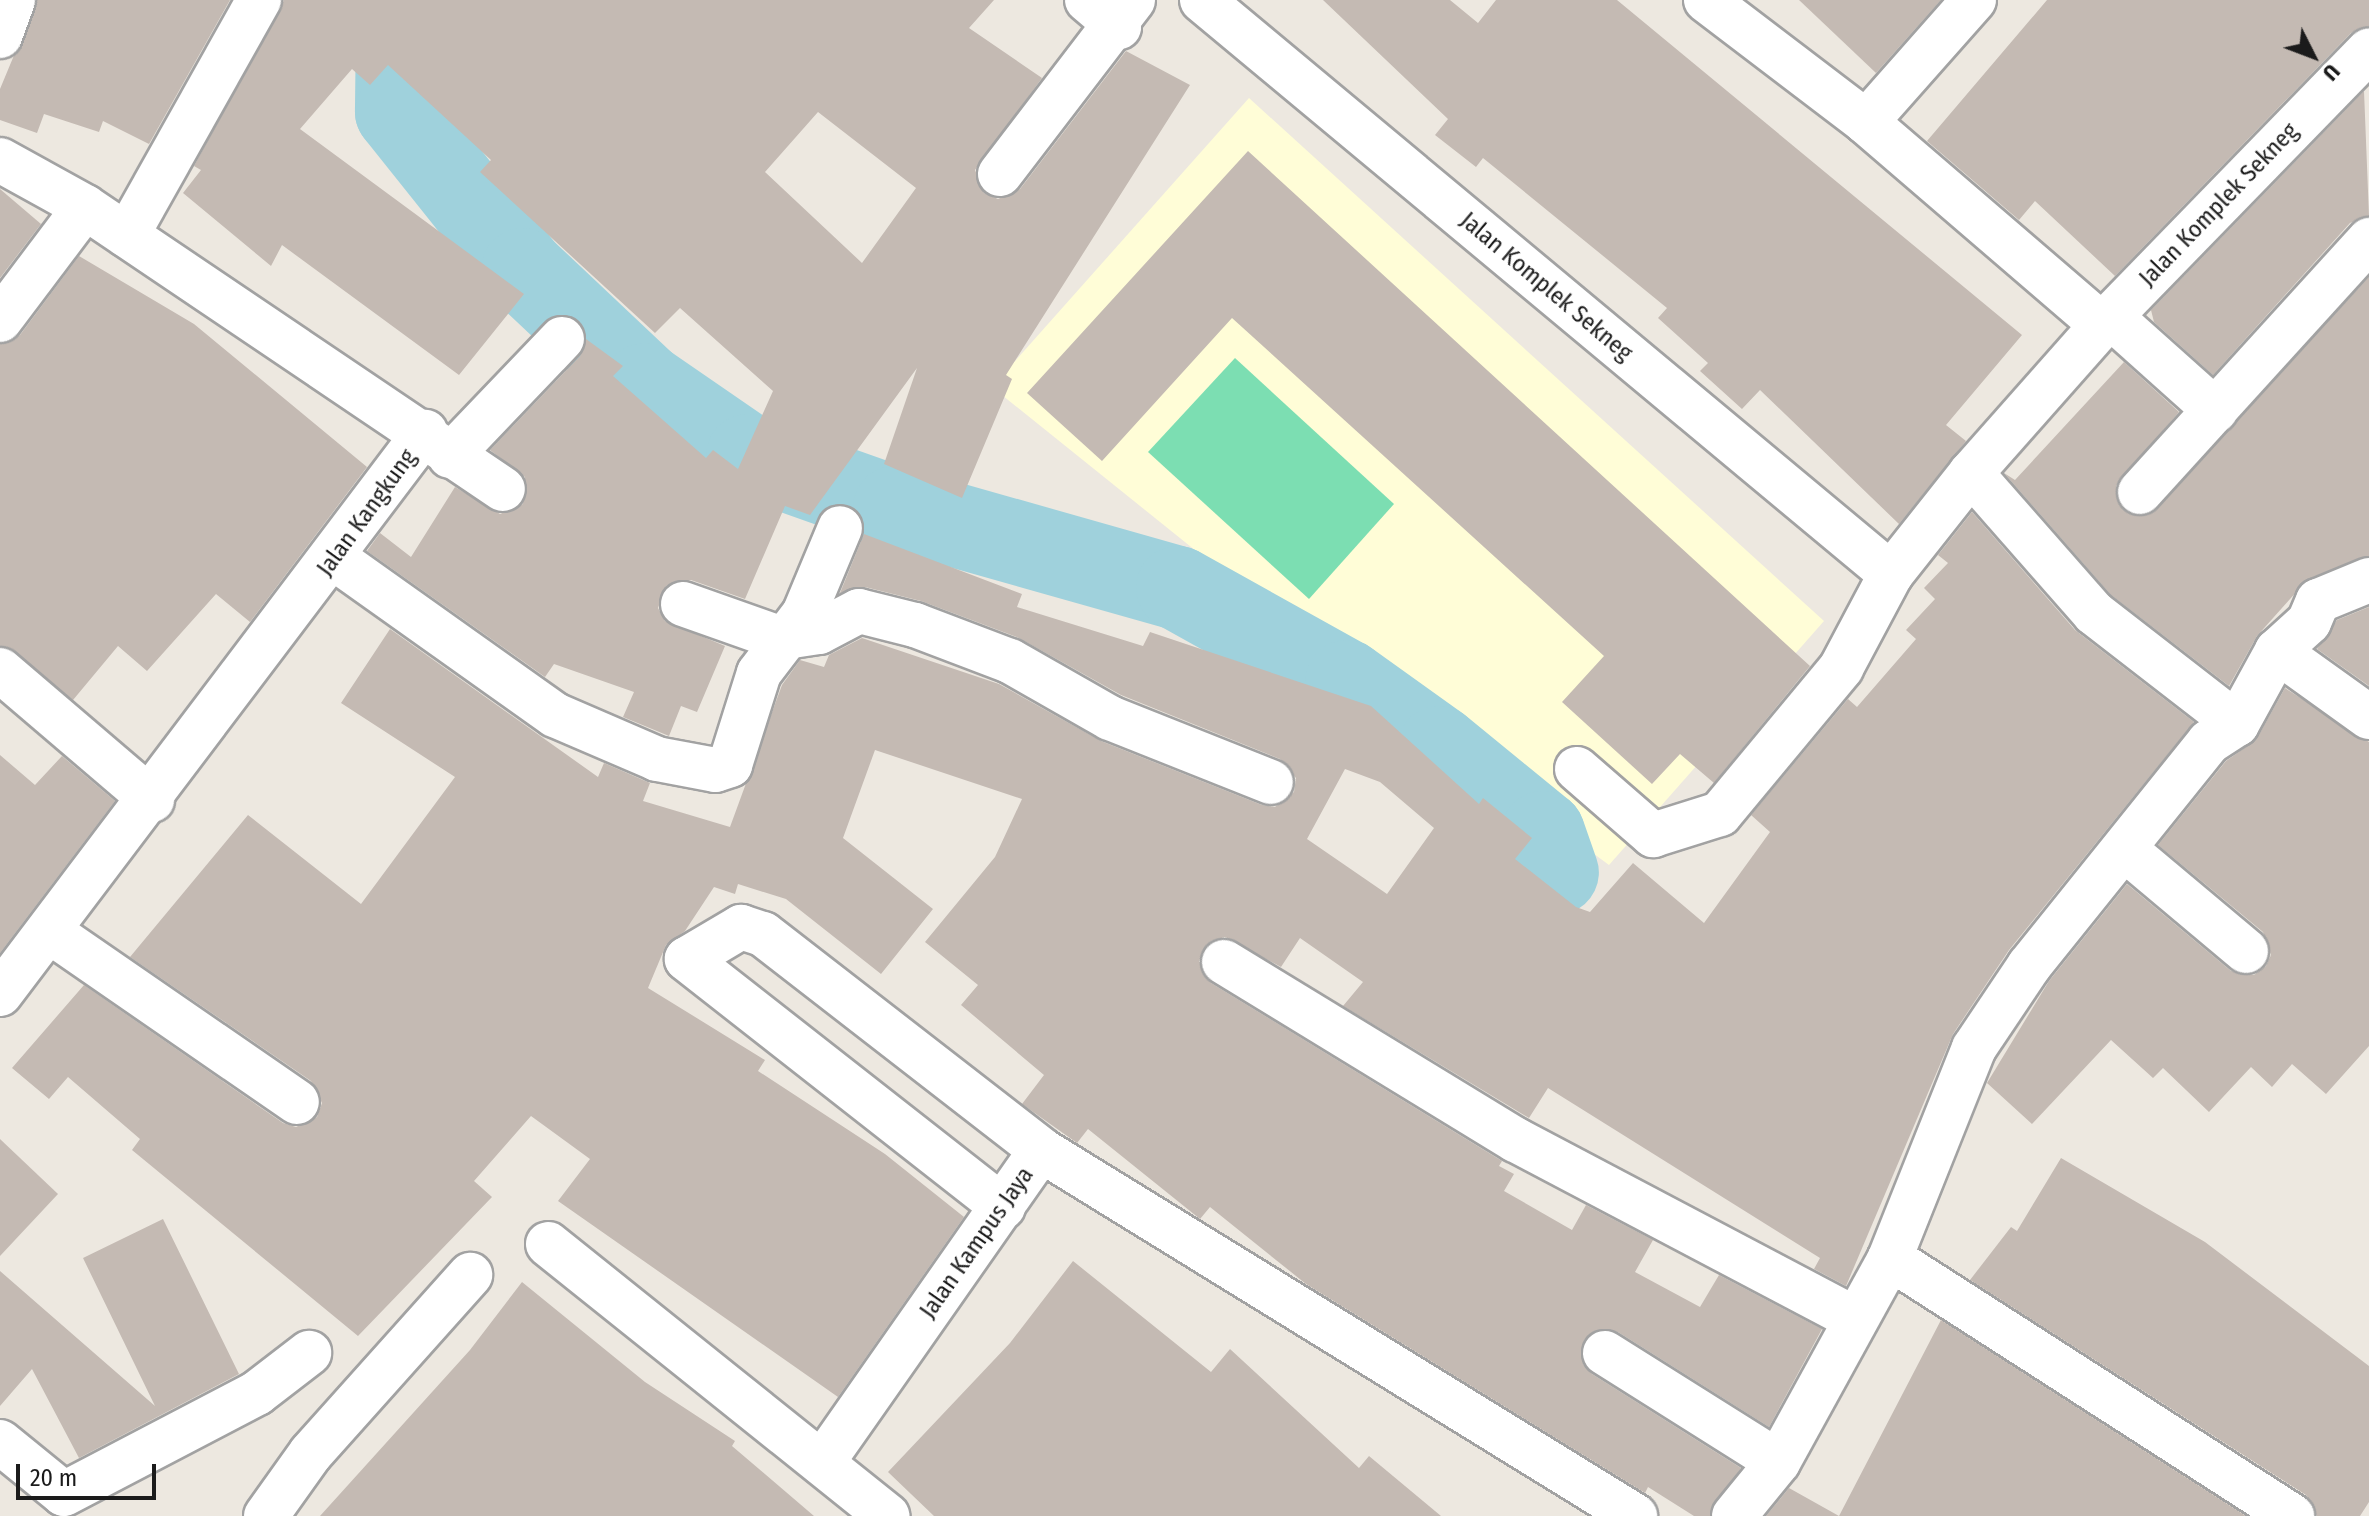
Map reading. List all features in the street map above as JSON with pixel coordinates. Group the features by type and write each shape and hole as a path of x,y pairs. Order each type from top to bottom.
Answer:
{"street":[{"path":"0,36 13,0"},
{"path":"127,235 259,0"},
{"name":"Jalan Komplek Sekneg","path":"1202,0 1891,574"},
{"path":"1706,0 1866,122 2215,410"},
{"path":"1866,122 1974,0"},
{"path":"1000,174 1108,30 1113,9"},
{"name":"Jalan Komplek Sekneg","path":"1577,769 1653,835 1720,814 1841,668 1891,574 1971,473 2106,321 2366,60"},
{"name":"Jalan Kangkung","path":"0,160 85,207 438,444 334,558 152,800 0,994"},
{"path":"0,320 85,207"},
{"path":"2140,492 2369,240"},
{"path":"503,489 438,444 562,339"},
{"path":"1971,473 2094,613 2237,724"},
{"path":"334,558 555,715 657,759 715,770 730,765 759,673 779,638 804,614 840,528"},
{"path":"1734,1516 1778,1462 1890,1258 1932,1140 1974,1048 2029,966 2128,852 2209,742 2237,724 2277,651 2309,622 2318,601 2369,580"},
{"path":"683,604 779,638 819,632 859,611 915,625 1010,661 1110,718 1271,782"},
{"path":"2277,651 2369,717"},
{"path":"0,670 152,800"},
{"path":"2128,852 2246,951"},
{"path":"1003,1207 687,959 741,927 763,934 1041,1150"},
{"path":"49,931 297,1102"},
{"path":"1224,962 1516,1140 1856,1319"},
{"name":"Jalan Kampus Jaya","path":"822,1463 1041,1150 1635,1516"},
{"path":"548,1244 888,1516"},
{"path":"1890,1258 2292,1516"},
{"path":"266,1516 311,1453 470,1275"},
{"path":"0,1442 76,1505 257,1393 309,1353"},
{"path":"1605,1353 1778,1462"}],"shaded area":[{"path":"1249,98 1824,621 1609,865 1333,661 992,387"}],"green space":[{"path":"1235,358 1394,504 1309,599 1148,452"}],"building":[{"path":"37,0 230,0 149,144 103,121 99,132 44,114 37,133 0,120 0,89"},
{"path":"284,0 994,0 969,28 1042,78 975,170 984,193 998,199 1020,189 1126,51 1190,85 1006,375 1012,379 962,498 884,464 917,368 810,515 785,506 745,599 691,580 666,586 658,608 665,621 725,646 697,712 681,706 669,736 623,717 634,692 554,664 545,677 367,551 380,533 411,557 455,487 500,514 523,504 525,477 490,450 580,356 586,339 623,366 613,376 706,458 713,450 738,469 773,391 680,308 655,333 480,172 491,160 388,65 370,85 352,69 300,129 524,294 459,375 282,245 271,266 183,193 201,170 194,166","holes":["818,112 916,188 862,263 765,172"]},
{"path":"1323,0 1450,0 1478,23 1496,0 1617,0 2022,335 1946,425 1966,441 1899,524 1760,390 1742,409 1700,371 1708,363 1658,318 1667,308 1483,158 1476,167 1435,135 1448,119"},
{"path":"1799,0 1941,0 1876,73"},
{"path":"2047,0 2369,0 2369,26 2351,33 2115,276 2035,201 2019,220 1927,141"},
{"path":"2364,91 2369,216 2350,223 2213,375 2154,322 2151,310"},
{"path":"1248,151 1810,666 1714,783 1680,754 1652,784 1562,702 1604,656 1232,318 1102,461 1027,393"},
{"path":"0,189 41,224 0,278"},
{"path":"79,256 194,324 367,467 250,622 216,594 147,671 118,646 73,700 0,646 0,344 20,335"},
{"path":"2369,277 2369,556 2308,579 2257,636 2229,686 2111,595 2004,473 2015,480 2124,362 2179,412 2116,486 2123,510 2148,515"},
{"path":"1972,512 2075,630 2194,722 2009,950 1953,1034 1846,1286 1814,1269 1820,1258 1548,1088 1529,1118 1343,1006 1363,982 1300,938 1281,967 1225,937 1211,941 1199,961 1211,983 1502,1161 1499,1166 1514,1174 1504,1191 1572,1230 1586,1205 1653,1240 1635,1272 1700,1307 1719,1275 1822,1329 1769,1427 1618,1332 1594,1331 1584,1340 1583,1364 1592,1374 1741,1468 1710,1516 1694,1516 1648,1487 1645,1493 1306,1284 1210,1207 1200,1219 1088,1129 1077,1143 1022,1104 1044,1075 961,1005 978,985 925,942 995,857 1022,799 875,750 843,838 933,909 881,974 786,899 738,884 735,894 714,887 685,931 666,945 648,988 765,1060 758,1071 885,1154 964,1217 838,1397 558,1201 590,1159 531,1116 474,1181 492,1197 358,1336 132,1150 140,1139 68,1077 49,1099 12,1068 84,985 283,1123 296,1127 317,1117 322,1103 311,1081 130,957 248,815 361,904 455,777 341,703 390,629 598,777 604,763 650,783 643,801 730,827 782,685 800,660 824,667 829,655 862,638 999,684 1101,741 1262,805 1275,807 1294,792 1296,778 1280,759 1121,695 1019,638 921,601 865,587 840,593 864,534 1022,594 1017,607 1143,646 1150,632 1371,706 1479,804 1483,798 1532,838 1515,859 1576,907 1590,912 1633,863 1704,923 1770,832 1751,815 1848,699 1857,707 1916,639 1906,630 1935,599 1924,588 1948,563 1938,555","holes":["1345,769 1380,782 1434,828 1387,894 1307,839"]},
{"path":"2369,607 2369,686 2317,649 2337,620"},
{"path":"2285,688 2369,742 2369,1046 2326,1094 2292,1064 2272,1087 2251,1067 2209,1112 2163,1068 2153,1078 2111,1040 2032,1124 1987,1083 2049,981 2127,884 2231,971 2254,975 2266,966 2271,955 2263,932 2158,845 2226,761 2256,740"},
{"path":"0,755 35,785 62,756 115,801 0,953"},
{"path":"0,1139 58,1194 0,1256"},
{"path":"2061,1158 2205,1242 2369,1366 2369,1502 2360,1516 2317,1516 2306,1495 1970,1280 2011,1227 2017,1231"},
{"path":"163,1219 239,1374 79,1458 32,1369 0,1406 0,1271 155,1406 83,1258"},
{"path":"1073,1261 1211,1372 1230,1349 1359,1468 1369,1456 1441,1516 934,1516 888,1472 1010,1343"},
{"path":"522,1282 645,1382 735,1441 732,1446 814,1516 320,1516 470,1350"},
{"path":"1941,1320 2246,1516 1839,1516"},
{"path":"1789,1488 1839,1516 1766,1516"}],"waterway":[{"path":"389,0 398,24 397,112 523,270 645,385 748,456 895,508 1178,588 1347,682 1439,748 1543,833 1557,873"}]}
